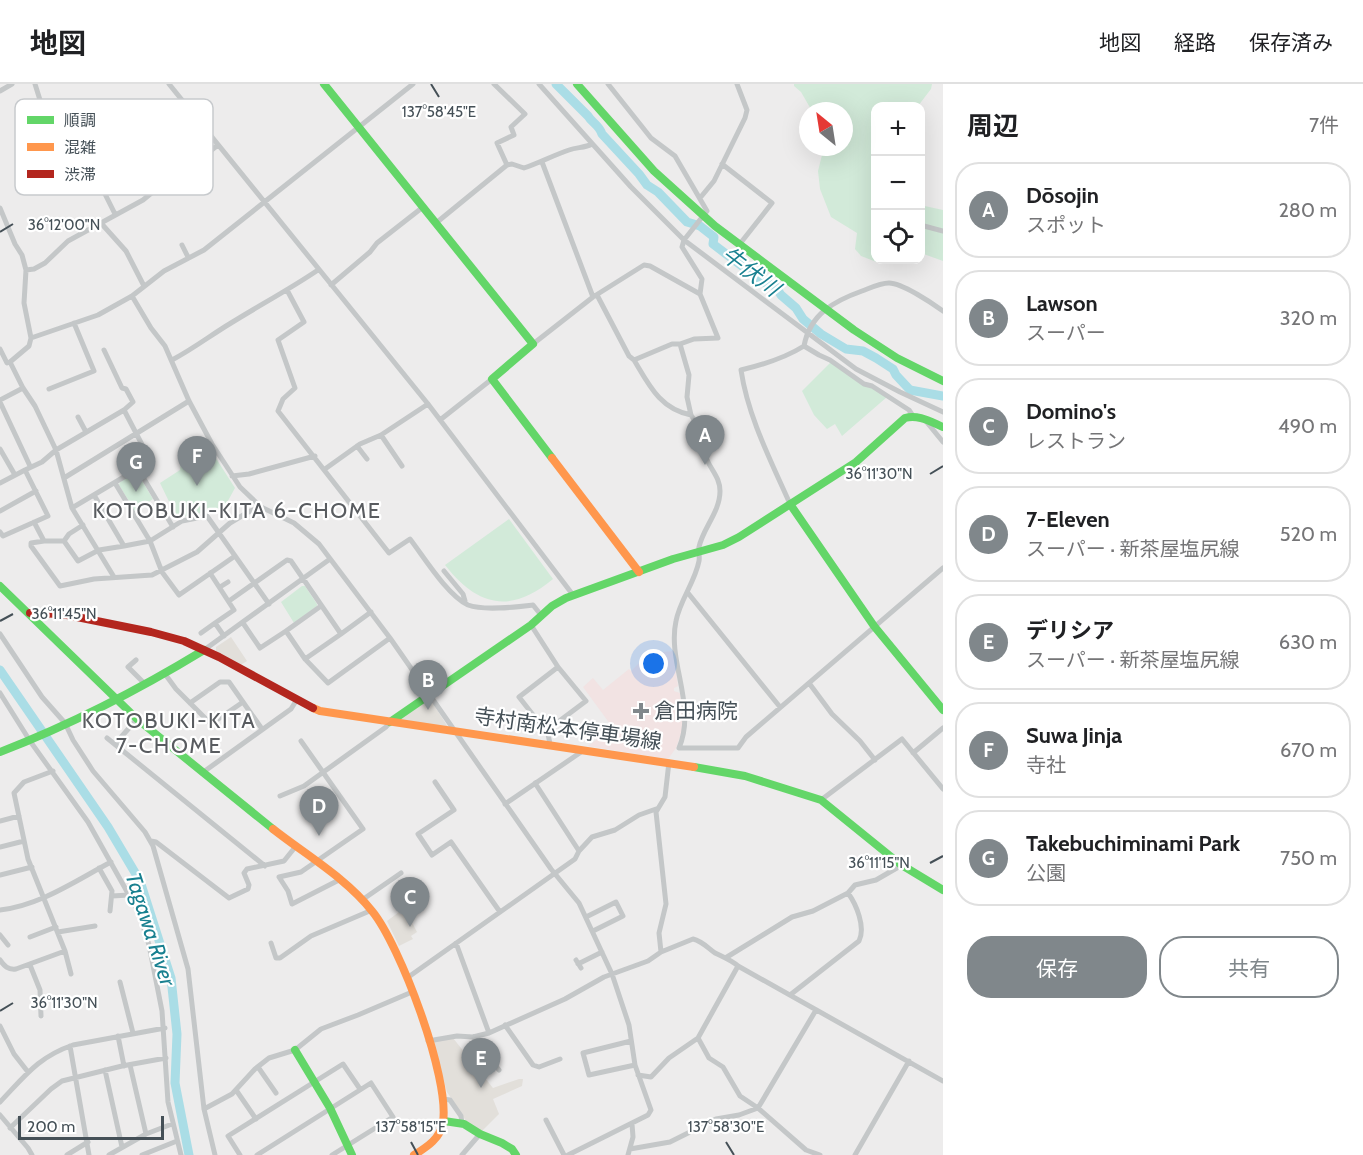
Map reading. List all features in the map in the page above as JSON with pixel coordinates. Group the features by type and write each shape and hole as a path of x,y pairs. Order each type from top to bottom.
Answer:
{"street":[{"path":"0,91 12,84"},
{"path":"35,84 40,99"},
{"path":"170,84 182,99"},
{"path":"324,84 533,344"},
{"path":"31,338 98,315 132,296 164,271 204,250 413,84"},
{"path":"494,84 525,114 511,127 514,135 497,143 507,165"},
{"path":"539,84 631,187 686,238 856,369 943,412"},
{"path":"577,84 702,219 739,245 823,312 888,354 943,381"},
{"path":"608,84 651,138 675,156 707,211 686,238 682,247 702,279 700,294 718,338 694,339 672,344 634,360"},
{"path":"700,198 714,181 745,118 747,110 737,84"},
{"path":"213,139 441,420 573,596"},
{"path":"436,223 507,165 512,164 524,168 575,148 585,148 592,144"},
{"path":"213,149 218,145"},
{"path":"542,162 595,296 629,356 634,360 655,395 669,408 691,415"},
{"path":"722,164 772,203 739,245"},
{"path":"106,195 115,214"},
{"path":"26,270 34,269 45,263 68,241 149,195"},
{"path":"331,285 370,252 377,243 423,207"},
{"path":"0,208 22,255 26,270 24,303 31,338 29,346 0,368"},
{"path":"100,222 126,251 144,286"},
{"path":"925,226 943,231"},
{"path":"182,245 188,257"},
{"path":"441,420 595,296 644,265 650,266 700,294"},
{"path":"172,360 318,270"},
{"path":"804,346 807,333 829,305 850,295 888,283 898,285 943,311"},
{"path":"287,290 304,322 278,340 295,388 283,399 278,411 390,553 410,538 453,593 468,605 484,607 533,605 541,615"},
{"path":"132,296 172,360 189,401 232,476 251,500 303,528 319,544 390,638 554,873 579,903 612,974 626,1012 635,1065 651,1113 566,1155 546,1120"},
{"path":"49,389 94,371 74,322"},
{"path":"680,344 688,375 687,397 691,415 698,426 706,456 716,475 720,490 717,506 699,548 699,562 676,621 675,630 686,721 685,734 679,748 738,748 746,737 943,568"},
{"path":"804,346 830,360 864,384 882,392 909,410 913,416"},
{"path":"804,346 760,366 741,370 760,438 790,504 874,626 943,710"},
{"path":"0,349 35,405 56,450 72,508 114,577"},
{"path":"0,483 42,462 56,450 122,409 124,410 133,400 126,389 122,388 104,350"},
{"path":"492,379 639,572"},
{"path":"0,532 3,536 48,516 0,401 23,388"},
{"path":"64,478 189,401"},
{"path":"325,468 428,404"},
{"path":"72,508 149,462 124,410"},
{"path":"280,796 304,786 390,722 531,625 552,606 673,559 739,537 863,457 901,420 913,416 943,427"},
{"path":"78,417 86,432"},
{"path":"926,420 943,442"},
{"path":"381,435 402,466"},
{"path":"357,446 367,459"},
{"path":"0,449 2,457 15,475"},
{"path":"232,476 249,474 315,456"},
{"path":"138,469 173,527"},
{"path":"115,483 150,541 162,572 179,595 235,556"},
{"path":"0,511 36,491"},
{"path":"94,495 124,546"},
{"path":"64,541 31,543 60,586 114,577 152,575 162,572 197,552 230,523 261,507"},
{"path":"64,541 78,561 99,550 150,541 183,521 207,516 269,604"},
{"path":"34,522 44,541"},
{"path":"64,541 69,534 83,525"},
{"path":"0,752 32,740 165,674 243,623 330,559"},
{"path":"229,601 287,560 291,561 341,634"},
{"path":"444,570 463,594 465,602"},
{"path":"201,633 234,610 210,573"},
{"path":"220,587 228,582"},
{"path":"0,586 136,718 202,773 318,862 362,900 384,926 393,942 412,992 443,1099 444,1120 434,1141 414,1155"},
{"path":"688,593 780,708"},
{"path":"243,623 260,648 321,606"},
{"path":"305,658 371,612"},
{"name":"寺村南松本停車場線","path":"30,613 75,617 183,641 204,650 296,701 320,711 669,762 745,776 810,795 822,800 902,865 943,890"},
{"path":"215,623 224,636"},
{"path":"531,625 558,667 586,702 546,731"},
{"path":"286,631 305,658 328,683 390,638"},
{"path":"0,634 93,771 151,841 188,969 204,1109 215,1155"},
{"path":"136,660 128,666 144,684"},
{"path":"550,744 546,731 519,697 558,667"},
{"path":"165,674 211,724 243,702"},
{"path":"190,703 220,682 229,682 262,729"},
{"path":"809,683 832,714 860,741 874,760"},
{"path":"0,693 88,822 138,913 148,945 165,1028 168,1102 181,1155"},
{"path":"202,773 291,709 296,701"},
{"path":"115,744 136,718"},
{"path":"913,753 943,728"},
{"path":"107,738 265,866"},
{"path":"822,800 902,739 943,789"},
{"path":"301,740 363,829 302,872 279,877 288,891 292,904 339,880"},
{"path":"505,804 584,750"},
{"path":"407,978 575,859 592,837 615,830 639,815 656,809 665,797 669,762"},
{"path":"52,771 24,782 14,793 32,867 57,929 71,974"},
{"path":"435,782 454,810 418,834 432,855 451,842 500,912"},
{"path":"535,783 579,851"},
{"path":"656,809 666,904 659,933 661,952"},
{"path":"0,821 19,816"},
{"path":"0,847 24,841"},
{"path":"151,841 156,842 229,897 248,889 249,885 244,873 247,868 284,861 296,846"},
{"path":"0,910 29,905 111,862"},
{"path":"726,957 792,917 813,911 848,893 855,885 876,880 902,865"},
{"path":"0,875 32,867"},
{"path":"99,868 112,891 110,911"},
{"path":"362,900 401,873"},
{"path":"790,995 862,936 860,922 848,893"},
{"path":"112,896 129,895"},
{"path":"586,917 616,902 623,916 592,931"},
{"path":"271,943 276,958 280,958 310,936 372,910"},
{"path":"30,937 57,929 95,926"},
{"path":"0,935 4,944"},
{"path":"428,1041 457,1036 473,1037 489,1032 566,999 612,974 648,961 661,952 693,939 943,1081"},
{"path":"456,942 489,1032"},
{"path":"0,960 11,970 65,951"},
{"path":"579,964 602,952"},
{"path":"30,965 40,990 41,1016"},
{"path":"638,1075 651,1077 669,1058 698,1038 738,966"},
{"path":"120,982 133,1033"},
{"path":"204,1109 236,1090 269,1058 295,1050 321,1029 358,1016 412,992"},
{"path":"632,1124 633,1137 629,1152 670,1142 716,1119 758,1108 816,1010"},
{"path":"505,1025 533,1065 539,1067 560,1059"},
{"path":"0,1026 14,1054 28,1072"},
{"path":"0,1102 43,1058 58,1049 165,1028"},
{"path":"118,1036 146,1134"},
{"path":"473,1037 499,1070"},
{"path":"698,1038 710,1058 723,1067 740,1095 806,1150 820,1155"},
{"path":"631,1041 584,1053 589,1076 635,1065"},
{"path":"70,1046 89,1155"},
{"path":"295,1050 330,1108 352,1155"},
{"path":"10,1128 62,1081 166,1058"},
{"path":"855,1155 909,1061"},
{"path":"240,1155 228,1136 343,1064 360,1089"},
{"path":"258,1067 276,1093"},
{"path":"105,1070 122,1148"},
{"path":"256,1155 371,1083 393,1117 332,1155"},
{"path":"236,1090 256,1119"},
{"path":"443,1099 450,1100 461,1116 462,1123"},
{"path":"0,1115 32,1155"},
{"path":"444,1120 462,1123 502,1143 512,1149 516,1155"},
{"path":"110,1155 146,1134 172,1124"},
{"path":"462,1155 480,1134"},
{"path":"142,1155 177,1141"},
{"path":"67,1155 88,1142"}],"shaded area":[{"path":"231,637 247,661 239,666 216,651 216,647"},
{"name":"倉田病院","path":"673,651 678,686 674,688 674,691 680,693 683,728 676,748 668,759 588,746 613,728 583,687 593,678 603,690 629,669 631,671 649,653 655,659 663,652"},
{"path":"430,699 448,727 400,719"},
{"path":"406,911 417,932 411,936 413,939 399,946 387,921 399,912 401,914"},
{"path":"453,1038 493,1088 523,1079 522,1086 493,1099 499,1114 482,1131 468,1124 447,1092 433,1041"}],"green space":[{"path":"794,84 932,84 921,102 871,102 871,260 861,256 855,249 857,233 831,217 820,189 818,171 822,156 853,156 853,102 807,102"},
{"path":"925,206 943,210 943,261 925,254"},
{"path":"831,362 887,397 842,436 835,424 827,429 814,415 802,391"},
{"path":"210,449 235,488 224,508 177,518 160,483 180,470 181,462"},
{"path":"134,473 138,474 153,499 135,511 119,485"},
{"path":"509,519 553,579 523,597 509,601 496,601 470,590 445,565"},
{"path":"305,586 317,606 294,623 281,602"}],"waterway":[{"name":"牛伏川","path":"556,84 588,116 647,185 658,192 687,222 700,226 714,237 713,244 763,282 775,286 803,319 821,334 846,349 863,351 876,358 893,369 910,390 943,396"},
{"name":"Tagawa River","path":"0,670 108,827 140,881 171,978 177,1034 175,1083 189,1155"}],"traffic: fast":[{"path":"324,84 533,344 492,379 552,458"},
{"path":"577,84 654,171 715,226 854,330 897,358 943,381"},
{"path":"390,722 531,625 552,606 566,598 673,559 723,545 739,537 856,462 905,418 920,418 943,427"},
{"path":"790,504 874,626 943,710"},
{"path":"0,586 137,719 273,829"},
{"path":"0,752 104,706 204,650"},
{"path":"694,767 745,776 821,800 900,864 943,890"},
{"path":"295,1050 330,1108 352,1155"},
{"path":"444,1121 464,1124 502,1143 512,1149 516,1155"}],"traffic: slow":[{"path":"552,458 639,572"},
{"path":"313,708 320,711 694,767"},
{"path":"273,829 338,877 362,899 383,928 409,981 431,1045 443,1102 442,1128 428,1145 414,1155"}],"traffic: jam":[{"path":"30,613 62,614 184,641 219,657 313,708"}],"place":[{"name":"Dōsojin","path":"705,465"},
{"name":"Suwa Jinja","path":"197,486"},
{"name":"Takebuchiminami Park","path":"136,492"},
{"name":"Lawson","path":"428,710"},
{"name":"倉田病院","path":"641,711"},
{"name":"7-Eleven","path":"319,836"},
{"name":"Domino's","path":"410,927"},
{"name":"デリシア","path":"481,1088"}],"district":[{"name":"KOTOBUKI-KITA 6-CHOME","path":"237,510"},
{"name":"KOTOBUKI-KITA 7-CHOME","path":"169,732"}]}
